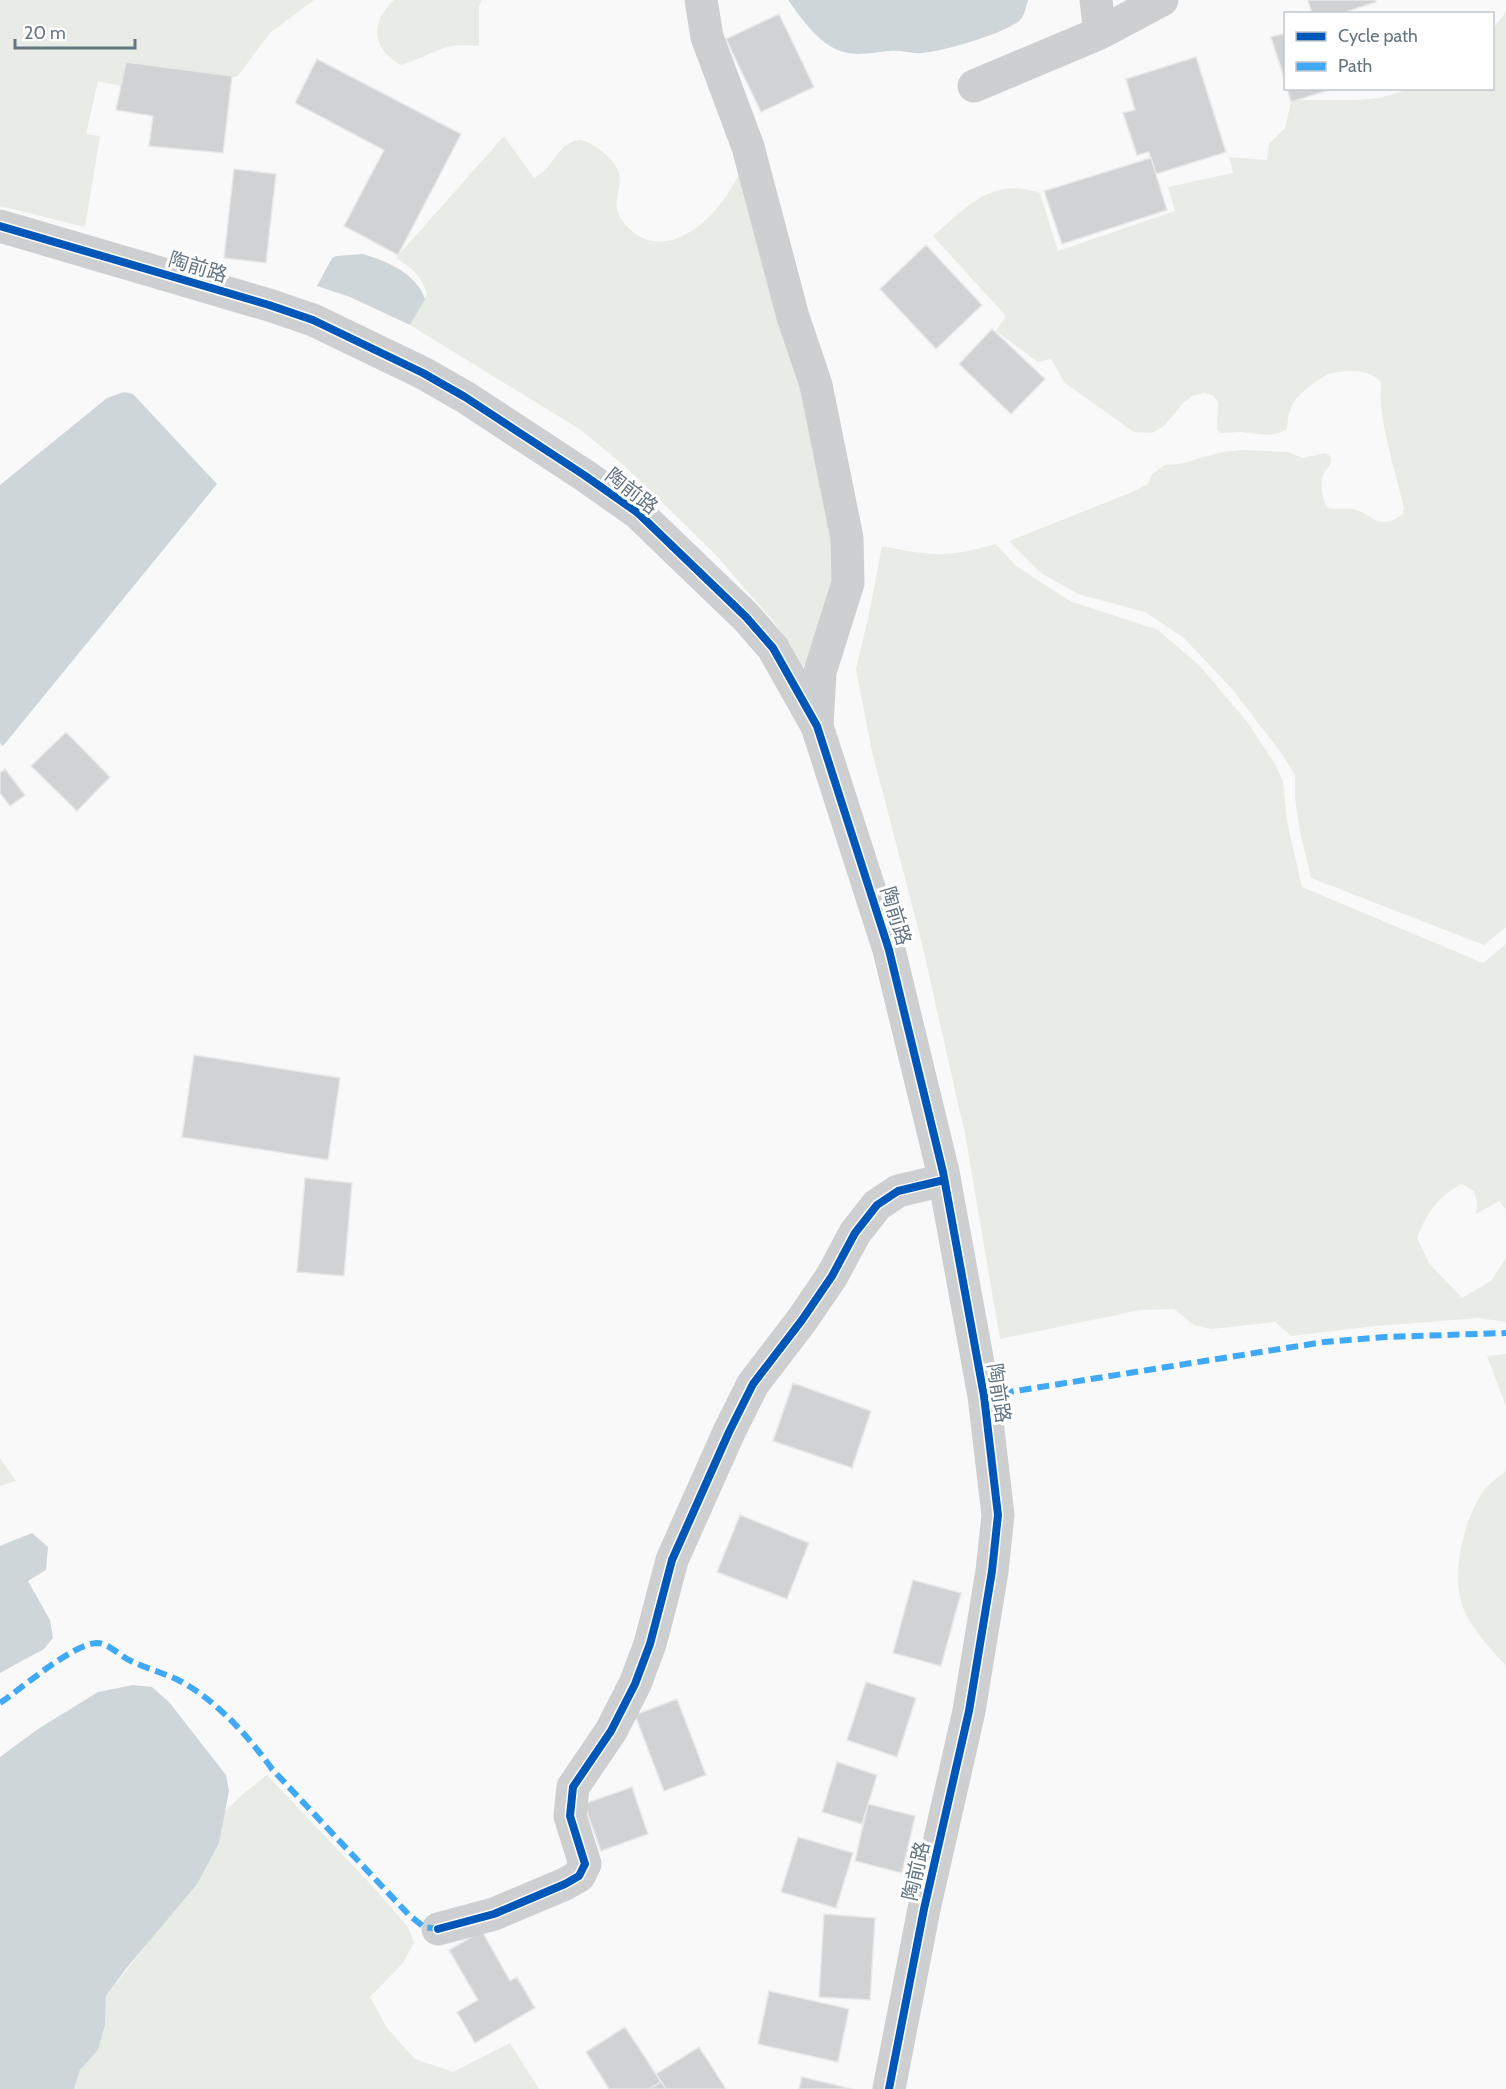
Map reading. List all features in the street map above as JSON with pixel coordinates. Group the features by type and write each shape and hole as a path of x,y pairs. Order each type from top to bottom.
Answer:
{"street":[{"path":"701,0 707,37 748,147 793,317 816,386 847,538 848,583 820,672 817,726"},
{"path":"1096,0 1100,33"},
{"path":"974,86 1100,33 1162,0"},
{"name":"陶前路","path":"0,226 313,320 423,373 465,398 638,513 746,617 773,648 817,726 889,950 944,1180 982,1386 992,1452 998,1515 992,1571 969,1711 924,1909 889,2089"},
{"path":"438,1929 494,1914 579,1876 585,1864 570,1816 573,1787 611,1731 635,1684 659,1615 672,1560 753,1384 802,1320 832,1276 855,1233 877,1205 898,1191 944,1180"}],"shaded area":[{"path":"0,0 314,0 270,33 237,77 126,62 121,86 98,81 86,134 100,136 85,227 0,206"},
{"path":"394,0 482,0 479,7 479,46 446,47 401,65 384,51 377,35 380,18"},
{"path":"788,0 1028,0 1022,18 1016,23 976,40 923,53 894,51 859,54 840,51 824,42"},
{"path":"1506,12 1506,927 1484,945 1311,878 1300,832 1295,798 1295,775 1282,754 1233,690 1184,638 1145,612 1078,594 1041,573 1009,541 1130,493 1148,484 1152,474 1165,465 1180,464 1222,452 1244,450 1288,452 1303,458 1326,453 1331,457 1322,484 1327,508 1360,511 1381,522 1393,520 1402,515 1404,508 1384,428 1381,382 1365,372 1332,373 1313,383 1294,401 1288,416 1287,429 1275,434 1221,433 1217,430 1218,402 1213,395 1203,393 1192,396 1183,403 1164,426 1152,433 1134,432 1065,383 1051,359 1038,362 996,331 1006,316 933,236 981,197 1007,188 1040,193 1058,251 1175,211 1168,187 1233,173 1229,157 1267,160 1269,144 1285,128 1291,102 1380,98 1406,90 1494,90 1494,27"},
{"path":"504,136 534,178 545,170 563,148 573,141 584,141 596,147 613,162 619,173 617,206 620,217 631,231 656,242 683,236 696,228 718,207 743,168 834,512 834,594 802,671 791,645 774,622 715,554 627,468 581,430 410,325 427,294 416,273 396,258"},
{"path":"363,254 382,260 400,270 421,290 425,299 410,325 350,297 317,286 332,258"},
{"path":"124,392 133,394 217,484 3,746 0,743 0,485 107,398"},
{"path":"996,544 1016,566 1070,601 1158,630 1200,666 1248,723 1275,764 1283,781 1287,821 1302,887 1483,963 1506,944 1506,1210 1499,1201 1476,1214 1477,1202 1474,1191 1462,1184 1434,1206 1417,1238 1429,1263 1462,1298 1491,1281 1506,1258 1506,1322 1479,1318 1375,1326 1291,1336 1275,1322 1212,1329 1194,1325 1174,1309 1140,1310 1000,1339 965,1134 922,944 871,747 856,669 882,546 939,554 965,552"},
{"path":"1506,1354 1506,1406 1487,1356"},
{"path":"0,1458 16,1481 0,1486"},
{"path":"1506,1471 1506,1665 1469,1621 1462,1605 1458,1578 1461,1548 1470,1518 1482,1493"},
{"path":"32,1533 48,1547 46,1570 28,1581 50,1620 53,1638 44,1649 0,1673 0,1546"},
{"path":"133,1685 152,1687 169,1702 226,1775 229,1791 219,1843 197,1884 106,1996 105,2025 98,2050 80,2070 74,2089 0,2089 0,1757 38,1729 98,1692"},
{"path":"267,1775 408,1927 414,1943 403,1963 370,1997 387,2028 415,2059 453,2072 510,2043 539,2089 74,2089 80,2070 98,2050 105,2025 106,1996 147,1944 219,1843 224,1812"}],"building":[{"path":"1308,0 1375,0 1376,2 1345,12 1311,12"},
{"path":"779,14 814,87 761,112 726,39"},
{"path":"1284,34 1284,78 1271,37"},
{"path":"1196,57 1226,152 1156,174 1149,152 1137,155 1123,113 1135,110 1126,79"},
{"path":"317,59 461,134 398,255 344,226 384,150 295,103"},
{"path":"126,62 232,76 223,153 149,146 153,116 116,110"},
{"path":"1288,90 1329,90 1291,102"},
{"path":"1151,158 1167,210 1062,244 1044,191"},
{"path":"234,169 276,174 266,263 224,258"},
{"path":"926,245 982,305 936,349 880,289"},
{"path":"992,329 1045,379 1011,414 959,364"},
{"path":"66,732 110,777 77,811 31,766"},
{"path":"5,769 25,795 10,806 0,793 0,773"},
{"path":"194,1055 340,1078 328,1160 182,1137"},
{"path":"305,1178 352,1183 344,1276 297,1272"},
{"path":"793,1383 871,1411 852,1468 773,1441"},
{"path":"740,1515 809,1543 787,1599 717,1572"},
{"path":"913,1580 961,1593 941,1666 893,1653"},
{"path":"866,1682 916,1698 897,1757 847,1740"},
{"path":"677,1699 706,1775 664,1791 635,1715"},
{"path":"837,1762 877,1775 862,1824 822,1812"},
{"path":"632,1787 648,1834 601,1851 584,1804"},
{"path":"868,1804 915,1816 902,1873 855,1861"},
{"path":"798,1837 853,1853 836,1908 781,1892"},
{"path":"824,1914 875,1918 870,2000 819,1997"},
{"path":"482,1931 510,1981 517,1977 535,2008 475,2043 457,2012 478,2000 449,1950"},
{"path":"769,1991 849,2009 838,2062 758,2044"},
{"path":"625,2027 661,2082 649,2089 609,2089 586,2052"},
{"path":"699,2047 726,2089 666,2089 656,2074"},
{"path":"802,2077 852,2089 799,2089"},
{"path":"661,2082 666,2089 649,2089"}],"marked path":[{"path":"984,1396 1324,1342 1386,1337 1506,1333"},
{"path":"0,1703 61,1659 87,1645 97,1643 109,1647 135,1663 180,1681 206,1698 231,1720 272,1769 409,1915 424,1927 438,1929"}],"cycle path":[{"path":"0,226 313,320 423,373 465,397 638,513 746,617 773,648 817,726 889,950 943,1172 984,1396 998,1515 992,1571 969,1711 924,1909 889,2089"},
{"path":"438,1929 494,1914 579,1876 585,1864 570,1816 573,1787 611,1731 635,1684 650,1644 672,1560 753,1384 802,1320 832,1276 855,1233 877,1205 898,1191 944,1180"}]}
